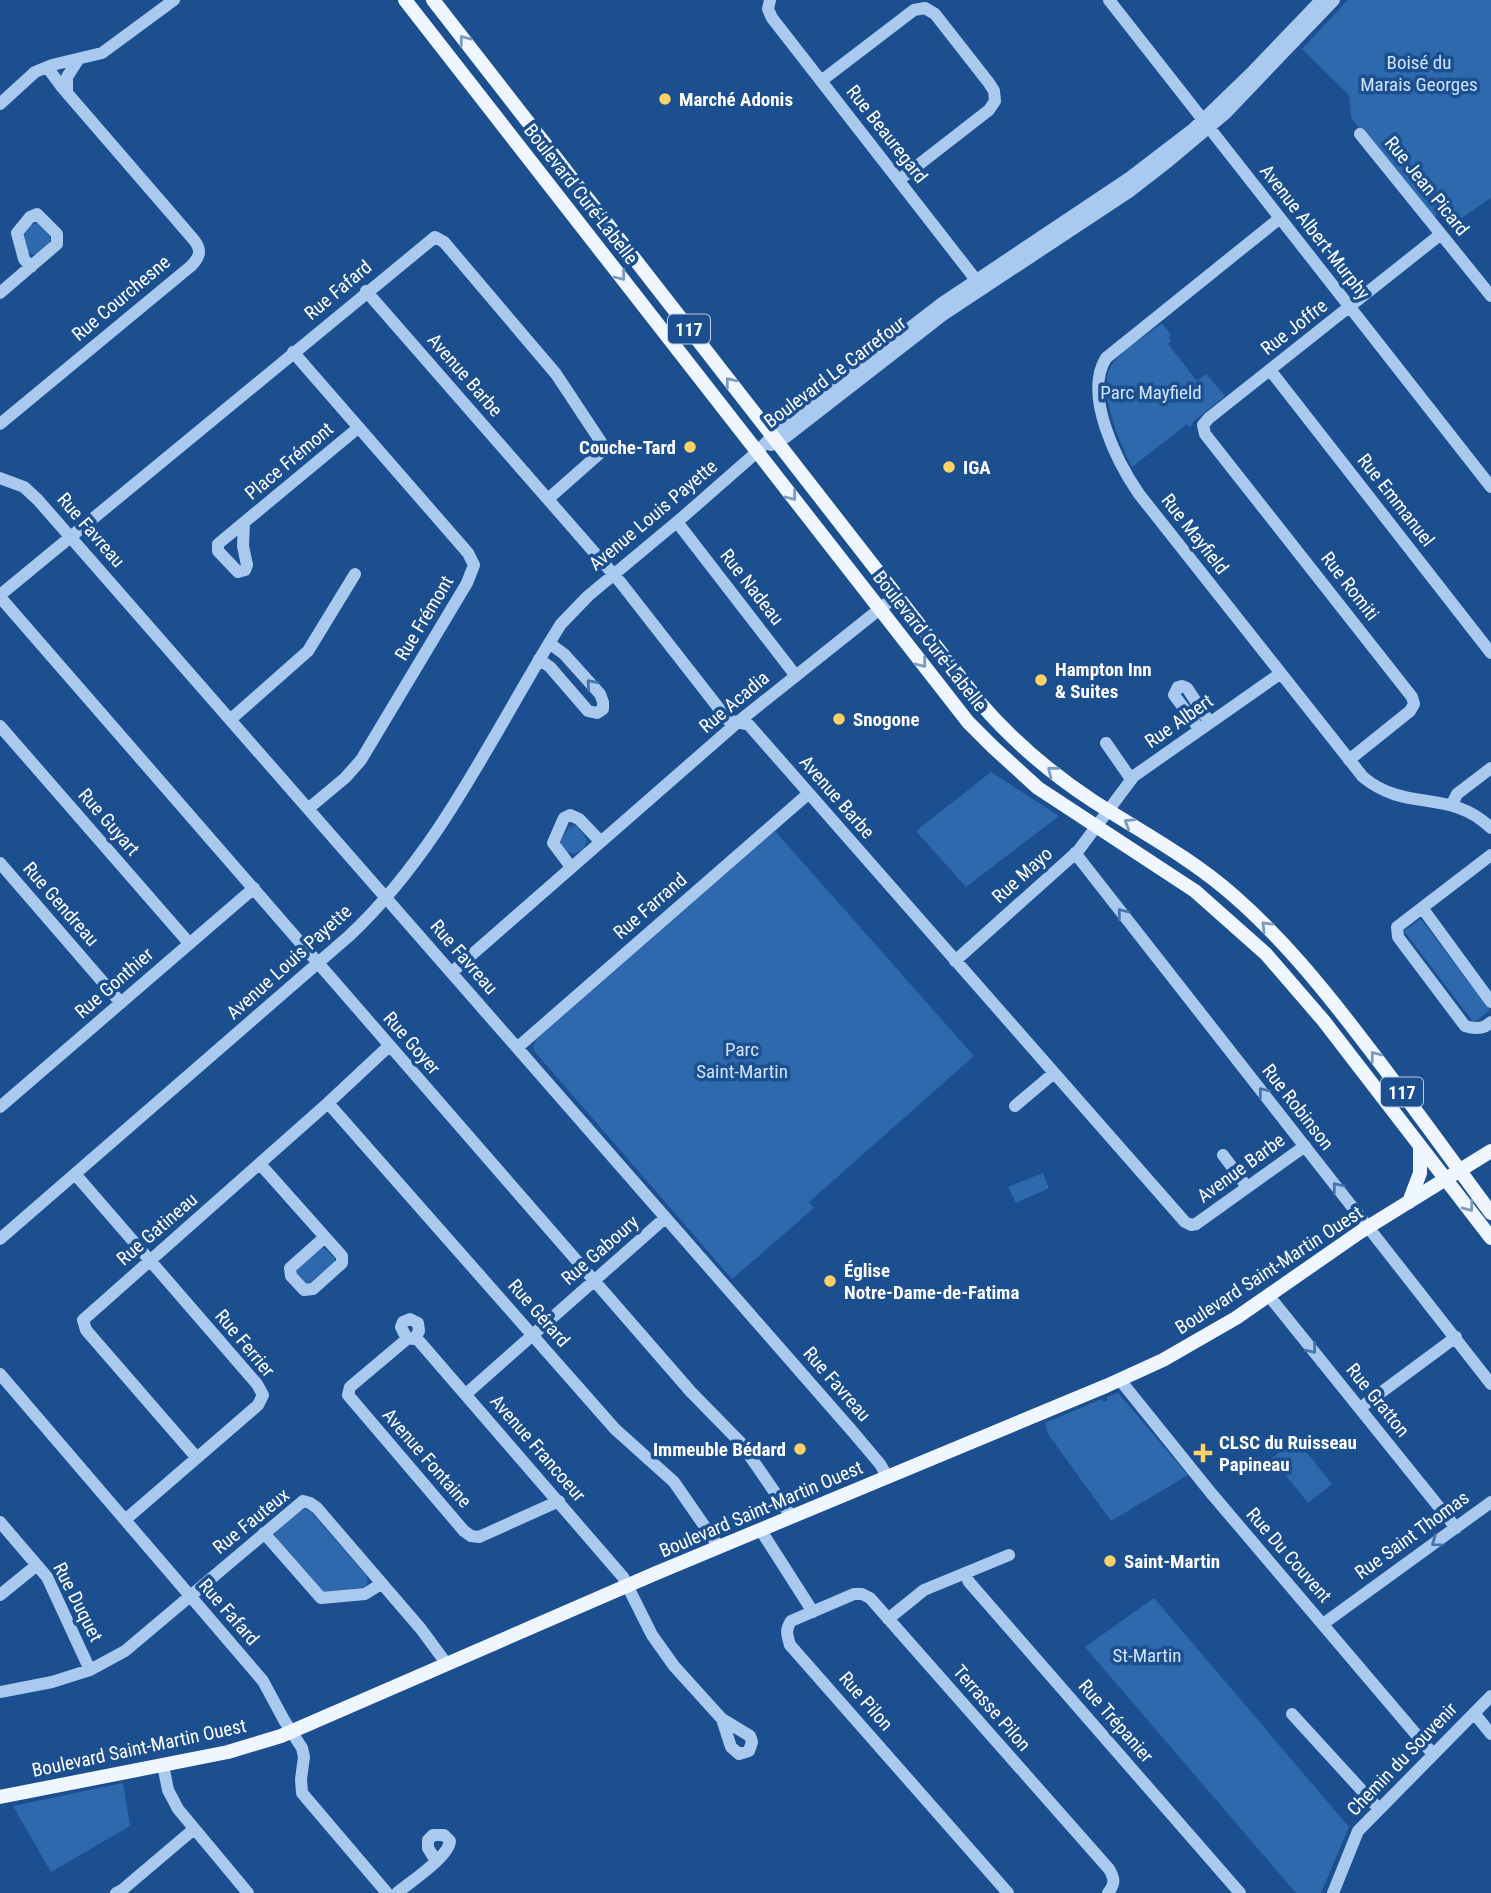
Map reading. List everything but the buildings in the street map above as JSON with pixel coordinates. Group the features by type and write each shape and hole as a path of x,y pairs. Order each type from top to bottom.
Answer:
{"main road":[{"name":"Boulevard Curé-Labelle","path":"405,0 880,610 985,740 1038,788 1195,891 1266,954 1302,994 1491,1238"},
{"name":"Boulevard Curé-Labelle","path":"433,0 967,687 999,723 1057,775 1211,877 1279,938 1326,993 1491,1213"},
{"path":"579,222 605,222"},
{"path":"1409,1202 1420,1173 1420,1147"},
{"name":"Boulevard Saint-Martin Ouest","path":"0,1797 236,1750 292,1731 719,1546 1120,1380 1190,1346 1269,1296 1368,1227 1491,1150"}],"street":[{"path":"0,104 30,75 47,67 107,51 174,0"},
{"name":"Rue Beauregard","path":"770,0 768,9 772,18 979,284"},
{"name":"Avenue Albert-Murphy","path":"1109,0 1491,487"},
{"name":"Boulevard Le Carrefour","path":"1206,124 1321,0"},
{"name":"Boulevard Le Carrefour","path":"757,452 774,439 786,437 979,284 1206,124 1247,92 1334,0"},
{"path":"821,81 911,12 925,8 935,14 989,83 994,91 995,101 989,110 899,180"},
{"path":"67,93 67,77 78,60"},
{"name":"Rue Courchesne","path":"0,424 191,266 200,255 199,246 47,67"},
{"name":"Rue Jean Picard","path":"1360,134 1491,296"},
{"name":"Rue Mayfield","path":"1280,218 1110,353 1101,367 1097,383 1109,434 1131,481 1366,779 1389,793 1406,799 1452,804 1491,828"},
{"name":"Rue Joffre","path":"1203,425 1441,234"},
{"name":"Rue Fafard","path":"0,596 431,238 439,237 444,242 556,374 601,442 599,454 548,499"},
{"path":"0,293 31,267"},
{"name":"Avenue Barbe","path":"366,291 548,499 728,720 749,725 1187,1224 1196,1224 1305,1146"},
{"name":"Rue Frémont","path":"293,352 468,553 474,565 467,583 361,760 345,778 309,808"},
{"name":"Rue Emmanuel","path":"1270,370 1491,653"},
{"name":"Rue Romiti","path":"1203,425 1205,434 1413,699 1410,711 1349,760"},
{"name":"Place Frémont","path":"244,523 358,428"},
{"name":"Avenue Louis Payette","path":"2,1233 75,1174 355,931 387,898 438,831 539,659 568,615 757,452"},
{"name":"Rue Favreau","path":"0,478 29,490 70,536 853,1432 887,1476"},
{"name":"Rue Nadeau","path":"677,523 796,676"},
{"path":"231,719 308,651 355,575"},
{"name":"Rue Goyer","path":"0,596 691,1392 741,1443 791,1516"},
{"name":"Rue Acadia","path":"452,972 738,722 896,596"},
{"path":"539,659 550,667 588,711 597,713 603,709 600,694 564,654 549,643"},
{"name":"Rue Albert","path":"1108,810 1131,779 1280,673"},
{"name":"Rue Guyart","path":"0,726 189,943"},
{"path":"1105,743 1131,779"},
{"path":"1452,804 1457,794 1491,768"},
{"name":"Rue Farrand","path":"518,1047 808,794"},
{"name":"Rue Mayo","path":"955,961 1075,853 1108,810"},
{"path":"572,867 553,843 566,816 579,819 600,842"},
{"name":"Rue Robinson","path":"1075,853 1491,1384"},
{"path":"1491,855 1397,927 1398,937 1465,1026 1473,1029 1487,1026 1491,1022"},
{"name":"Rue Gendreau","path":"0,863 121,1003"},
{"name":"Rue Gonthier","path":"0,1107 254,888"},
{"path":"1423,909 1491,1002"},
{"name":"Rue Gatineau","path":"197,1458 83,1324 89,1314 389,1046"},
{"path":"1016,1106 1054,1073"},
{"name":"Rue Gérard","path":"328,1103 615,1429 674,1482 719,1546"},
{"path":"1223,1155 1247,1187"},
{"path":"260,1164 342,1256 342,1263 313,1289 304,1290 291,1276 290,1268 324,1237"},
{"name":"Rue Ferrier","path":"75,1174 262,1392 263,1398 125,1520"},
{"name":"Rue Gaboury","path":"466,1394 666,1218"},
{"name":"Rue Gratton","path":"1269,1296 1456,1528"},
{"path":"1360,1408 1456,1337"},
{"name":"Avenue Francoeur","path":"348,1395 350,1387 411,1339 466,1394 623,1577 659,1647 722,1719"},
{"name":"Rue Fafard","path":"0,1374 263,1681 300,1743 304,1757 301,1784 304,1797 387,1893"},
{"name":"Rue Du Couvent","path":"1120,1380 1203,1483 1432,1753"},
{"name":"Avenue Fontaine","path":"348,1395 460,1527 471,1536 486,1534 559,1501"},
{"name":"Rue Saint Thomas","path":"1323,1624 1491,1502"},
{"name":"Rue Fauteux","path":"0,1692 52,1682 90,1670 125,1651 298,1504 310,1503 422,1629 446,1663"},
{"name":"Rue Duquet","path":"0,1522 47,1577 90,1670"},
{"path":"760,1529 813,1612"},
{"path":"264,1533 321,1598 365,1594 381,1584"},
{"path":"888,1619 924,1590 1009,1555"},
{"path":"0,1595 37,1565"},
{"name":"Rue Trépanier","path":"965,1573 978,1592 1234,1891"},
{"name":"Terrasse Pilon","path":"813,1612 858,1594 870,1598 1109,1869 1114,1884 1108,1893"},
{"name":"Rue Pilon","path":"813,1612 791,1621 787,1627 790,1644 1008,1893"},
{"path":"1482,1705 1491,1717"},
{"path":"1482,1705 1491,1734"},
{"name":"Chemin du Souvenir","path":"1333,1893 1356,1835 1378,1808 1482,1705"},
{"path":"1292,1714 1378,1808"},
{"path":"163,1765 172,1800 247,1893"},
{"path":"121,1892 194,1829"},
{"path":"397,1893 436,1861"}],"green space":[{"name":"Boisé du Marais Georges","path":"1348,0 1491,0 1491,198 1453,224 1441,211 1431,219 1351,118 1349,95 1302,49"},
{"path":"38,223 51,240 42,252 39,250 40,253 33,255 27,251 23,237 31,225"},
{"name":"Parc Mayfield","path":"1162,323 1171,335 1168,344 1197,381 1206,374 1225,396 1194,421 1190,428 1187,424 1132,467 1112,417 1108,402 1107,376 1121,354"},
{"path":"991,772 1059,816 966,887 916,831"},
{"path":"572,824 578,827 587,840 583,850 573,854 567,852 560,842 570,825 570,828 573,827"},
{"name":"Parc Saint-Martin","path":"775,831 974,1056 809,1202 814,1208 732,1279 535,1052 533,1046 537,1039"},
{"path":"1421,919 1490,1010 1474,1023 1404,931"},
{"path":"1043,1173 1049,1188 1016,1203 1008,1187"},
{"path":"323,1247 335,1258 335,1262 307,1285 295,1274 295,1270"},
{"path":"1118,1393 1188,1475 1111,1521 1048,1434 1045,1423 1102,1399 1104,1402 1108,1400 1107,1397"},
{"path":"1296,1439 1332,1484 1308,1503 1272,1458"},
{"path":"303,1508 311,1512 366,1575 368,1582 365,1587 323,1592 277,1539 277,1529"},
{"name":"St-Martin","path":"1154,1598 1349,1827 1321,1893 1296,1893 1085,1647"},
{"path":"123,1783 130,1826 51,1872 13,1806"}],"place":[{"name":"Marché Adonis","path":"665,99"},
{"name":"Couche-Tard","path":"690,447"},
{"name":"IGA","path":"949,467"},
{"name":"Hampton Inn & Suites","path":"1041,680"},
{"name":"Snogone","path":"839,719"},
{"name":"Église Notre-Dame-de-Fatima","path":"830,1281"},
{"name":"Immeuble Bédard","path":"800,1449"},
{"name":"CLSC du Ruisseau Papineau","path":"1203,1453"},
{"name":"Saint-Martin","path":"1110,1561"}]}
